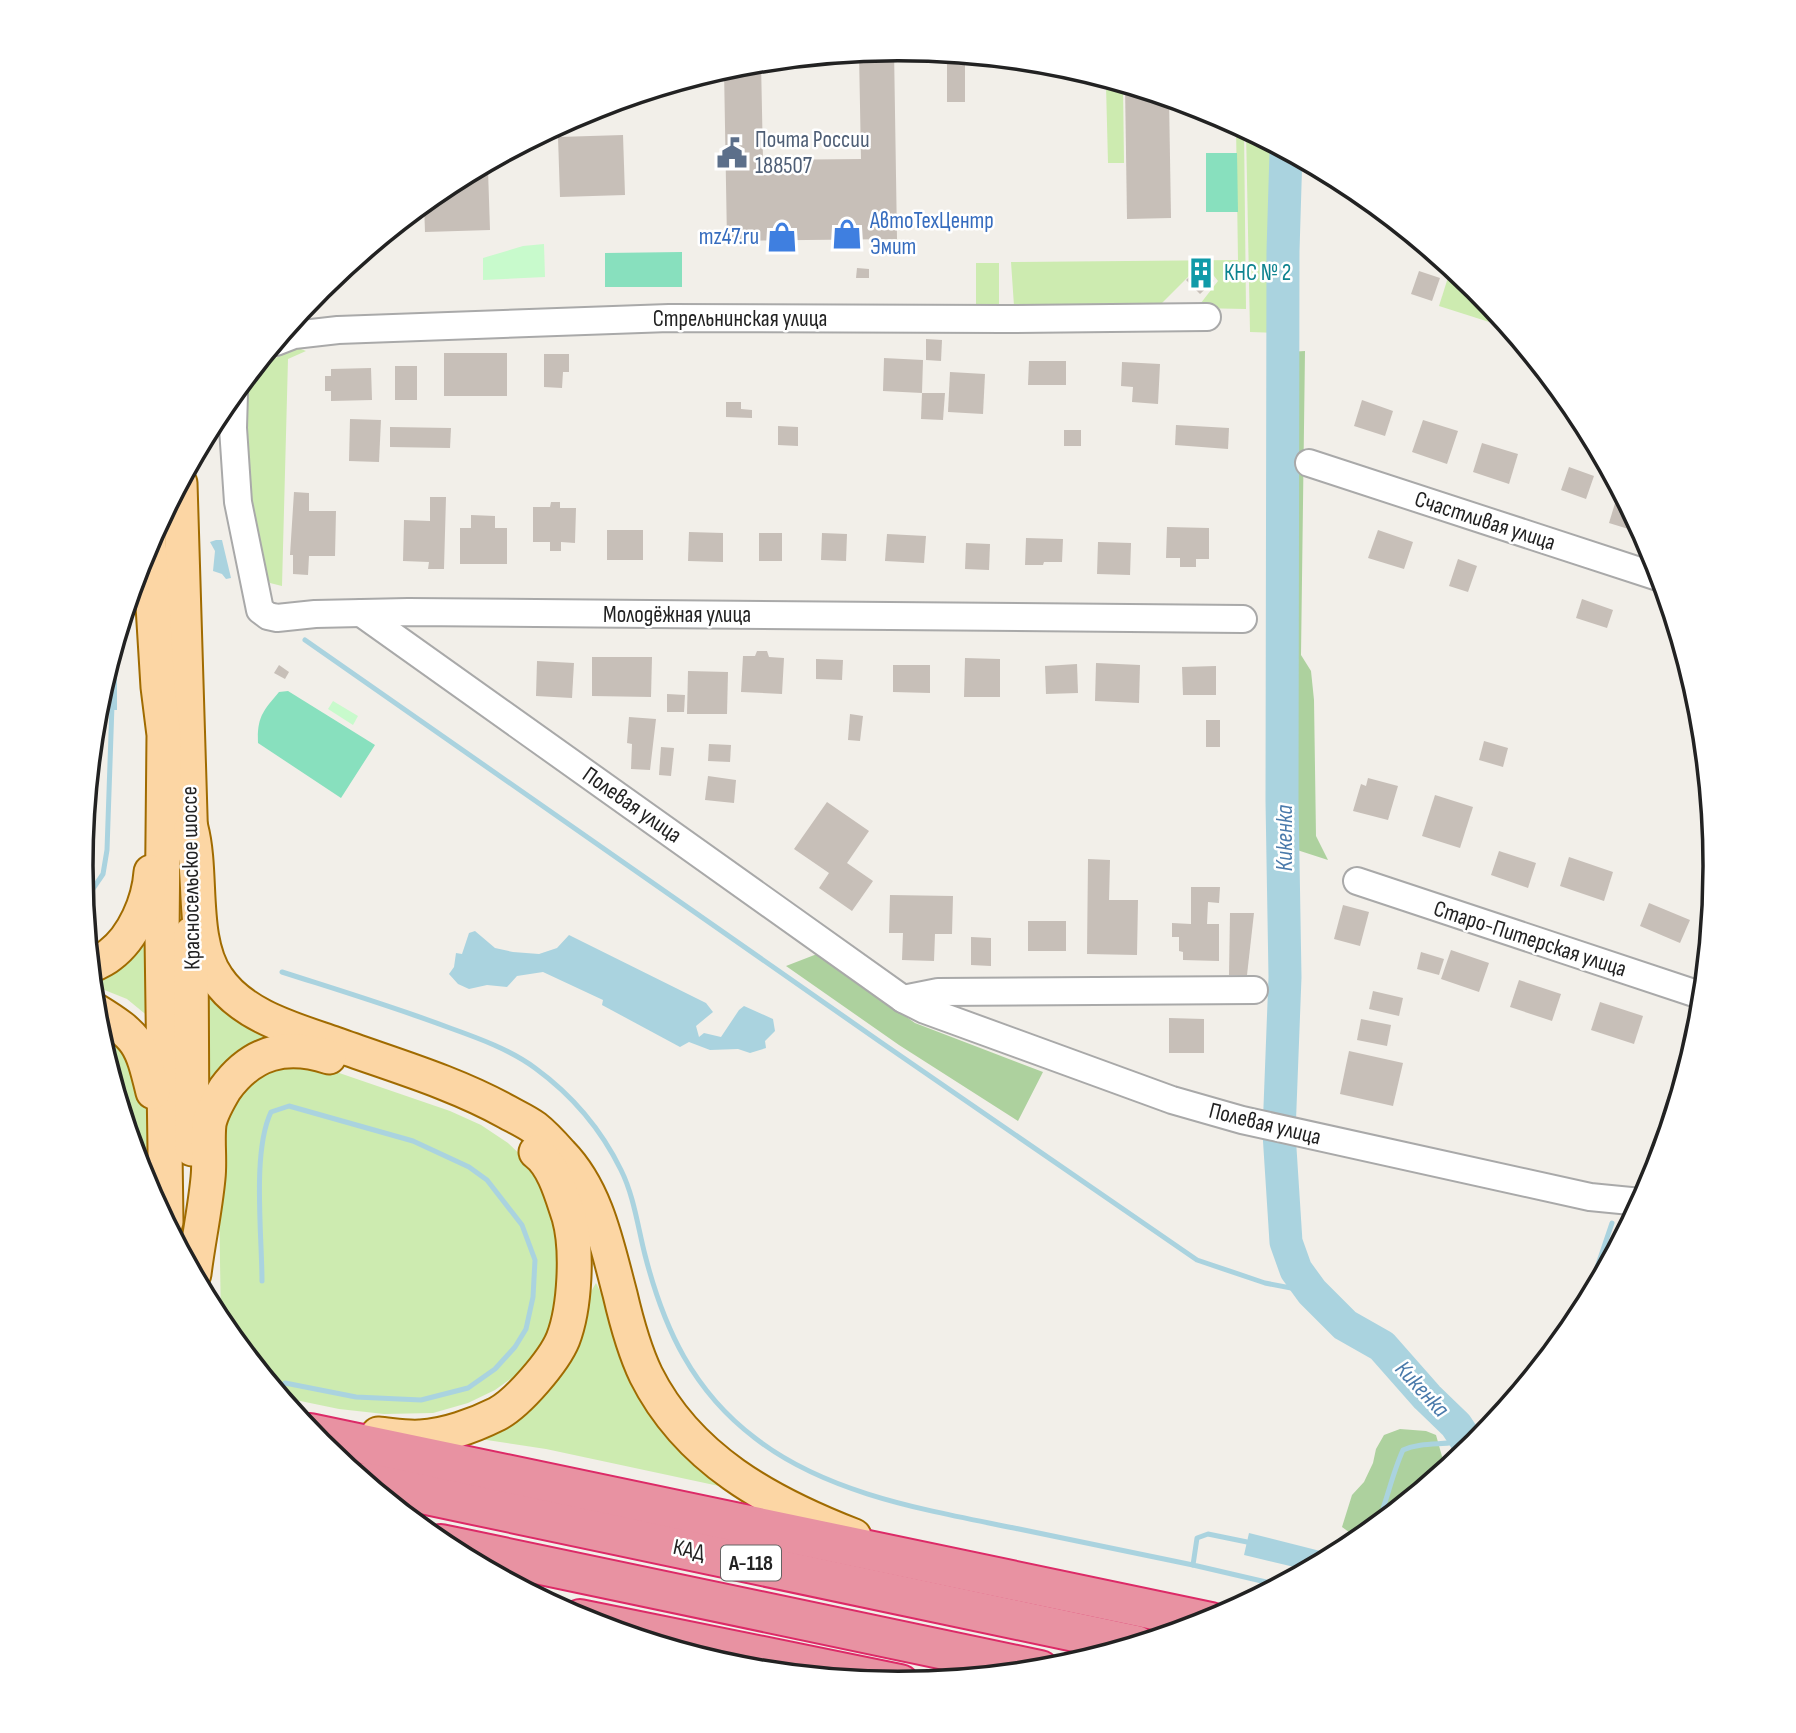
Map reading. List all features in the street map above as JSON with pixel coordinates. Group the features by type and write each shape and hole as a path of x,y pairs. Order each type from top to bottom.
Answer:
{"highway":[{"path":"330,1437 1188,1617"},
{"name":"КАД","path":"385,1486 1119,1640"},
{"name":"КАД","path":"475,1551 1010,1664"},
{"path":"661,1635 819,1667"}],"main road":[{"name":"Красносельское шоссе","path":"181,502 191,828 193,1254"},
{"name":"Красносельское шоссе","path":"151,567 158,687 164,735 162,936 166,1201"},
{"path":"99,962 110,956 129,937 142,909 150,882 158,687"},
{"path":"191,828 198,860 203,936 208,958 216,978 233,996 255,1012 292,1029 454,1086 535,1128 564,1156 585,1185 612,1261 624,1310 645,1373 668,1413 707,1456 751,1488 775,1502 839,1530 918,1561"},
{"path":"107,1019 137,1041 144,1053 155,1098 158,1184"},
{"path":"195,1259 208,1177 209,1122 235,1075 253,1060 277,1051 316,1053 398,1079 476,1110 542,1157 561,1194 572,1228 573,1291 563,1339 534,1383 498,1413 454,1430 421,1437 322,1428"}],"street":[{"name":"Стрельнинская улица","path":"294,335 338,330 669,318 1206,317"},
{"name":"Молодёжная улица","path":"233,411 238,502 260,610 277,618 361,613 1243,619"},
{"name":"Счастливая улица","path":"1309,463 1648,574"},
{"name":"Полевая улица","path":"361,613 903,999 940,1016 1172,1100 1262,1125 1590,1196 1630,1201"},
{"name":"Старо-Питерская улица","path":"1357,881 1693,993"},
{"path":"903,999 938,992 1254,990"}],"green space":[{"path":"1106,89 1123,94 1124,163 1108,163"},
{"path":"1236,136 1244,140 1246,309 1197,308 1218,281 1203,262 1154,311 1014,306 1011,262 1238,260"},
{"path":"1246,141 1283,159 1279,333 1250,332"},
{"path":"1206,153 1237,153 1238,212 1206,212"},
{"path":"544,244 545,277 483,280 483,258 523,246"},
{"path":"682,252 682,287 605,287 605,253"},
{"path":"976,263 999,263 999,308 976,313"},
{"path":"1448,279 1490,322 1439,306"},
{"path":"1290,333 1289,1108 1286,1111 1276,1109 1274,1100 1280,970 1279,416 1281,344"},
{"path":"298,348 306,351 288,359 282,586 270,583 257,547 246,474 243,422 246,394 276,358"},
{"path":"1305,351 1301,655 1311,671 1314,700 1316,836 1328,860 1294,849 1288,663 1288,352"},
{"path":"288,691 375,745 341,798 258,743 260,720 265,710 279,692"},
{"path":"333,701 358,716 353,725 328,709"},
{"path":"149,936 155,1022 127,999 103,989 100,970 136,951"},
{"path":"817,954 915,1023 1043,1072 1018,1121 899,1045 786,966"},
{"path":"206,988 285,1032 228,1063 211,1080 207,1079"},
{"path":"110,1032 121,1037 149,1100 150,1164 135,1125"},
{"path":"264,1065 316,1065 450,1111 481,1125 508,1143 527,1161 550,1193 564,1240 559,1314 536,1356 495,1390 468,1403 433,1413 384,1414 296,1400 259,1357 221,1302 218,1134 233,1093"},
{"path":"596,1283 630,1353 747,1492 546,1449 467,1437 588,1297"},
{"path":"1400,1429 1426,1431 1436,1435 1443,1459 1388,1505 1350,1533 1342,1527 1352,1495 1364,1482 1384,1435"}],"water":[{"path":"222,540 231,578 226,579 222,574 213,571 215,551 210,542"},
{"path":"117,671 117,710 108,710"},
{"path":"475,931 495,948 539,954 557,948 569,935 706,1003 713,1012 696,1026 699,1037 704,1033 721,1037 744,1006 773,1019 775,1031 765,1041 766,1048 750,1053 738,1049 710,1050 689,1042 680,1047 602,1005 603,1000 543,972 517,976 507,987 487,985 469,989 458,984 449,974 454,967 456,953 462,954 469,933"},
{"path":"1249,1533 1321,1551 1295,1567 1244,1555"}],"building":[{"path":"894,61 897,239 727,241 724,81 761,73 763,160 861,159 859,62"},
{"path":"947,63 965,64 965,102 947,102"},
{"path":"1125,95 1169,109 1171,218 1127,219"},
{"path":"623,135 625,195 560,197 558,137"},
{"path":"488,173 490,230 425,232 424,216"},
{"name":"КНС № 2","path":"1201,266 1214,281 1200,294 1186,280"},
{"path":"857,268 869,269 869,278 856,278"},
{"path":"1419,271 1440,278 1432,301 1411,294"},
{"path":"926,339 942,340 941,361 926,360"},
{"path":"444,353 507,353 507,396 444,396"},
{"path":"544,354 569,354 569,372 563,372 562,388 544,387"},
{"path":"884,358 923,360 922,393 883,391"},
{"path":"1029,361 1066,361 1066,385 1028,385"},
{"path":"1122,362 1160,364 1158,404 1132,402 1133,387 1121,386"},
{"path":"395,366 417,366 417,400 395,400"},
{"path":"371,368 372,400 331,401 331,391 325,391 325,376 331,376 331,369"},
{"path":"950,372 985,374 983,414 948,412"},
{"path":"922,393 945,393 943,420 921,419"},
{"path":"1362,400 1393,411 1385,436 1354,426"},
{"path":"726,402 741,402 741,409 752,410 752,418 726,417"},
{"path":"350,419 381,420 379,462 349,461"},
{"path":"1423,420 1458,431 1447,464 1412,452"},
{"path":"1176,425 1229,428 1228,449 1175,445"},
{"path":"778,426 798,427 798,446 778,445"},
{"path":"390,427 451,428 450,448 390,447"},
{"path":"1064,430 1081,430 1081,446 1064,446"},
{"path":"1482,443 1518,454 1509,484 1473,472"},
{"path":"1569,467 1594,476 1586,499 1561,490"},
{"path":"294,492 309,493 309,511 336,511 335,556 309,556 308,575 293,574 293,555 290,555"},
{"path":"430,497 446,497 444,569 428,569 429,562 403,561 404,520 430,521"},
{"path":"551,502 560,502 560,508 576,508 575,543 561,542 561,551 550,551 550,542 533,542 533,507 550,507"},
{"path":"1615,502 1629,529 1609,523"},
{"path":"471,515 495,516 495,528 507,528 507,564 460,564 460,528 471,528"},
{"path":"1167,527 1209,528 1209,559 1196,559 1196,567 1180,567 1180,558 1166,558"},
{"path":"607,530 643,530 643,560 607,560"},
{"path":"1378,530 1413,542 1404,569 1368,558"},
{"path":"689,532 723,533 723,562 688,561"},
{"path":"759,533 782,533 782,561 759,561"},
{"path":"822,533 847,534 846,561 821,560"},
{"path":"887,534 926,536 924,563 885,561"},
{"path":"1026,538 1063,539 1062,562 1025,565"},
{"path":"1098,542 1131,543 1130,575 1097,574"},
{"path":"966,543 990,544 989,570 965,569"},
{"path":"1458,559 1477,566 1468,592 1449,586"},
{"path":"1582,599 1613,610 1607,628 1576,618"},
{"path":"757,651 767,651 769,657 784,658 782,694 741,692 743,656 755,656"},
{"path":"592,657 652,657 651,697 592,696"},
{"path":"965,658 1000,659 1000,697 964,697"},
{"path":"816,659 843,660 842,680 816,679"},
{"path":"537,661 574,663 572,698 536,696"},
{"path":"1096,663 1140,665 1139,703 1095,701"},
{"path":"1077,664 1078,693 1046,694 1045,666"},
{"path":"279,665 289,672 285,679 274,673"},
{"path":"893,665 930,665 930,693 893,692"},
{"path":"1216,666 1216,695 1183,695 1182,667"},
{"path":"688,671 728,672 727,714 687,714"},
{"path":"667,694 685,695 684,712 667,712"},
{"path":"850,714 863,716 860,741 848,740"},
{"path":"629,717 656,719 650,770 631,769 632,744 627,743"},
{"path":"1206,720 1220,720 1220,747 1206,747"},
{"path":"1484,741 1508,748 1503,767 1479,760"},
{"path":"709,744 731,745 730,762 708,761"},
{"path":"661,747 674,748 671,776 659,775"},
{"path":"708,776 736,780 734,803 705,800"},
{"path":"1368,778 1398,786 1388,820 1353,811 1361,784 1366,786"},
{"path":"1435,795 1473,807 1460,848 1422,836"},
{"path":"827,802 869,831 847,863 873,881 852,911 819,888 829,873 794,849"},
{"path":"1499,851 1536,863 1528,888 1491,875"},
{"path":"1569,857 1613,872 1604,901 1560,886"},
{"path":"1088,859 1110,860 1109,900 1138,900 1137,955 1087,954"},
{"path":"1191,887 1220,887 1219,903 1208,902 1207,924 1219,924 1219,961 1183,960 1183,952 1179,951 1179,937 1172,937 1172,923 1191,924"},
{"path":"890,895 953,896 952,934 935,934 934,961 902,960 903,933 889,933"},
{"path":"1649,903 1690,920 1680,943 1640,926"},
{"path":"1343,905 1369,912 1360,946 1334,939"},
{"path":"1230,913 1254,913 1247,975 1229,975"},
{"path":"1028,921 1066,921 1066,951 1028,951"},
{"path":"971,937 991,938 991,966 971,965"},
{"path":"1451,950 1489,963 1479,992 1441,979"},
{"path":"1421,952 1444,959 1439,975 1417,969"},
{"path":"1519,980 1561,994 1552,1021 1510,1007"},
{"path":"1373,991 1403,998 1399,1016 1369,1009"},
{"path":"1600,1002 1643,1016 1634,1044 1591,1030"},
{"path":"1169,1018 1204,1019 1204,1053 1169,1053"},
{"path":"1361,1019 1391,1025 1387,1046 1357,1040"},
{"path":"1349,1051 1403,1063 1393,1106 1340,1094"}],"waterway":[{"name":"Кикенка","path":"1286,161 1283,251 1282,801 1285,977 1279,1133 1286,1242 1296,1270 1312,1292 1345,1325 1382,1346 1456,1425 1465,1438"},
{"path":"305,640 1197,1260 1265,1283 1312,1292"},
{"path":"93,888 103,874 107,850 112,705"},
{"path":"282,972 483,1040 526,1062 561,1090 595,1127 621,1170 661,1308 684,1357 714,1400 733,1420 783,1457 845,1486 912,1506 1193,1565"},
{"path":"262,1281 259,1194 265,1129 271,1112 289,1106 413,1141 469,1167 487,1180 522,1225 535,1260 533,1297 526,1329 515,1347 495,1369 468,1388 421,1400 356,1397 285,1383"},
{"path":"1599,1262 1612,1223"},
{"path":"1384,1508 1403,1450 1418,1445 1462,1441"},
{"path":"1247,1542 1208,1534 1197,1538 1193,1565 1267,1582"}],"place":[{"name":"Почта России 188507","path":"732,153"},
{"name":"АвтоТехЦентр Эмит","path":"847,234"},
{"name":"mz47.ru","path":"782,237"},
{"name":"КНС № 2","path":"1201,273"}]}
